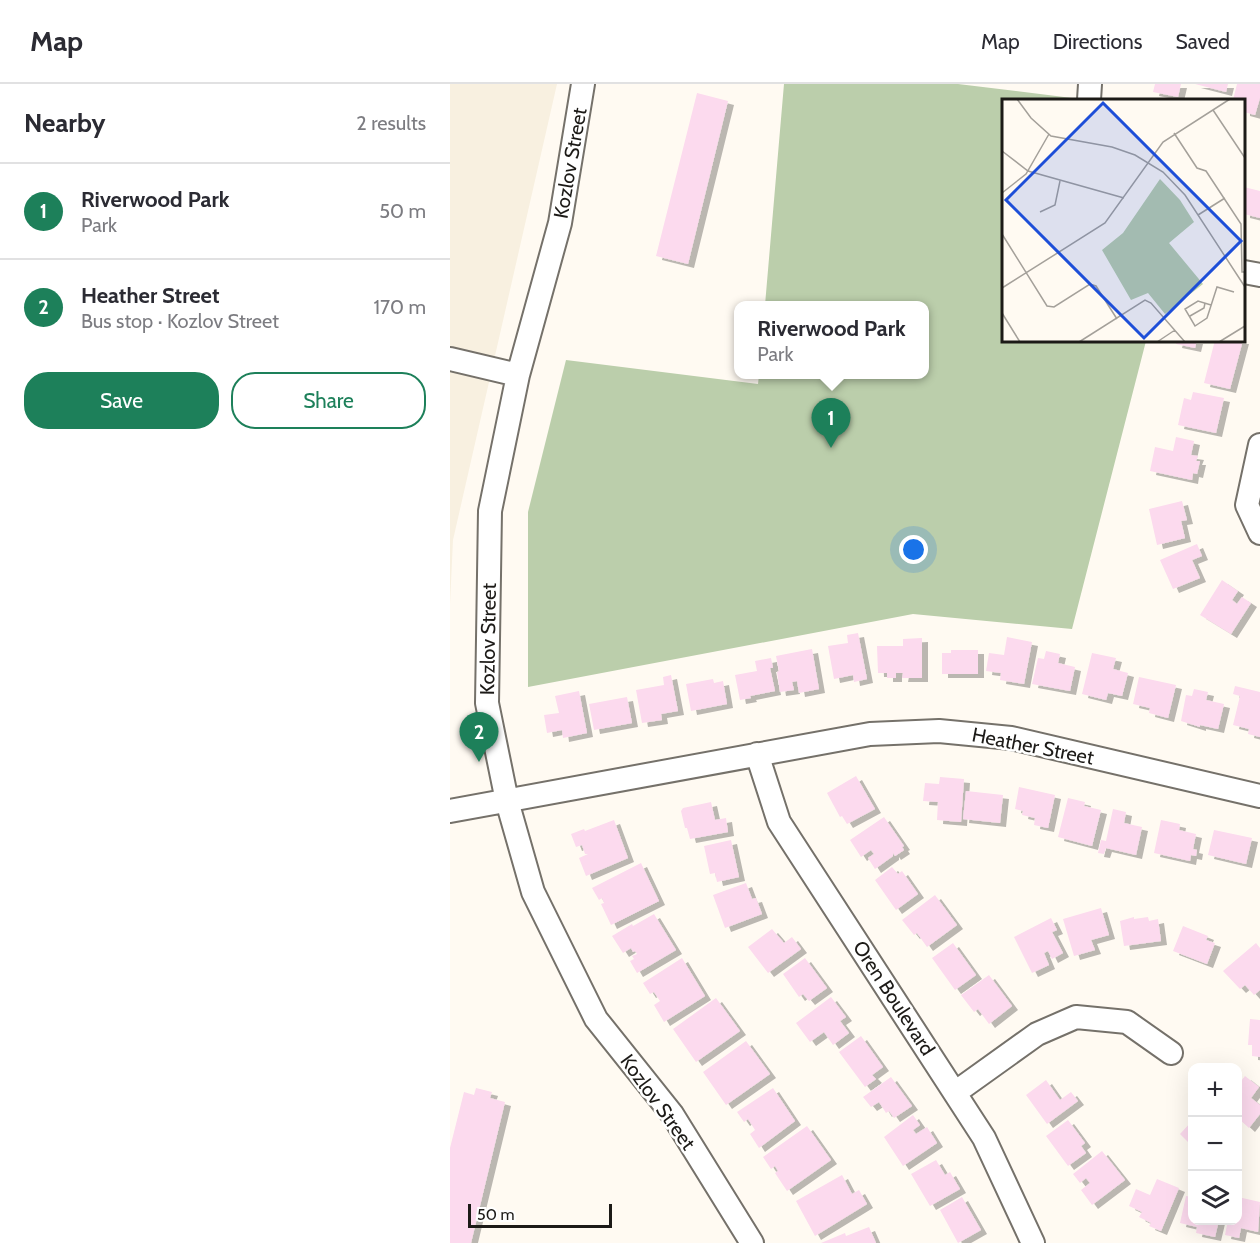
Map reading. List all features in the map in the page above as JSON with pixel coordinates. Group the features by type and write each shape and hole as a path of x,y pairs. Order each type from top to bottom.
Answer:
{"street":[{"name":"Kozlov Street","path":"583,84 560,223 518,375 490,511 487,703 507,801 533,892 596,1019 672,1114 752,1243"},
{"path":"1089,99 1090,84"},
{"path":"1245,272 1260,275"},
{"path":"450,359 518,375"},
{"path":"1260,446 1247,505 1260,533"},
{"name":"Heather Street","path":"450,811 870,734 939,731 1011,738 1260,796"},
{"name":"Oren Boulevard","path":"757,754 779,822 984,1138 1033,1243"},
{"path":"956,1092 1037,1034 1076,1017 1127,1023 1171,1053"}],"shaded area":[{"path":"450,84 557,84 453,540 450,604"}],"green space":[{"path":"784,84 958,84 1072,98 1002,99 1002,342 1146,342 1072,629 913,614 528,687 528,512 566,360 758,384 759,379 929,379 929,301 765,301"}],"building":[{"path":"1155,84 1181,84 1178,97 1153,92"},
{"path":"1195,84 1228,84 1226,92"},
{"path":"1237,84 1260,84 1260,98 1255,115 1245,112 1245,99 1233,99"},
{"path":"697,93 728,101 688,264 656,256"},
{"path":"1245,187 1260,191 1260,218 1245,214"},
{"path":"1176,342 1196,342 1195,348 1176,344"},
{"path":"1214,342 1242,342 1230,389 1204,383"},
{"path":"1193,392 1224,398 1216,433 1178,425 1184,398 1191,400"},
{"path":"1176,437 1194,441 1191,455 1198,456 1196,461 1200,461 1197,474 1193,473 1192,480 1150,471 1155,447 1173,451"},
{"path":"1182,501 1187,520 1181,521 1185,538 1157,545 1149,509"},
{"path":"1197,544 1202,556 1192,560 1200,578 1173,589 1160,560"},
{"path":"1222,580 1238,591 1232,600 1237,604 1242,597 1251,603 1231,634 1200,615"},
{"path":"858,633 867,679 854,682 853,675 834,679 828,646 848,643 847,635"},
{"path":"1007,637 1032,642 1024,684 1000,680 1001,673 986,671 989,653 1004,655"},
{"path":"922,638 922,678 902,678 903,673 896,673 896,678 887,678 887,673 878,673 877,646 903,646 903,639"},
{"path":"812,649 819,689 799,693 797,681 792,682 794,690 780,692 776,656"},
{"path":"951,650 978,650 978,674 942,674 942,653 951,653"},
{"path":"1046,651 1060,654 1058,663 1075,667 1070,691 1032,684 1038,658 1044,659"},
{"path":"1092,653 1116,658 1113,669 1128,673 1122,696 1108,693 1106,700 1082,694"},
{"path":"771,658 773,668 770,668 775,691 740,700 735,675 757,671 755,661"},
{"path":"671,675 678,711 661,714 662,720 642,723 636,690 664,685 663,677"},
{"path":"1139,677 1176,685 1168,718 1149,713 1150,708 1133,704"},
{"path":"713,679 714,683 723,681 727,704 691,711 686,684"},
{"path":"1235,686 1260,692 1260,737 1248,734 1249,729 1233,725 1240,696 1233,694"},
{"path":"1194,689 1208,692 1206,700 1224,704 1218,729 1200,725 1200,727 1181,721 1186,695 1192,696"},
{"path":"579,691 587,733 563,738 562,730 547,733 544,715 559,713 555,696"},
{"path":"627,697 632,723 594,730 589,704"},
{"path":"856,776 875,809 847,824 842,816 840,817 827,793"},
{"path":"940,777 964,779 961,822 937,820 938,802 923,801 925,783 939,784"},
{"path":"1019,787 1055,795 1048,828 1034,825 1035,818 1022,815 1023,811 1015,809"},
{"path":"966,791 1003,795 1000,823 963,819"},
{"path":"1068,798 1085,802 1084,806 1101,810 1092,846 1058,837"},
{"path":"711,802 715,820 726,818 728,832 690,839 681,811 683,808"},
{"path":"1113,809 1126,812 1124,823 1142,827 1136,855 1106,848 1104,854 1098,853 1101,840 1106,841"},
{"path":"884,817 904,846 902,847 904,850 895,856 893,853 893,856 875,869 868,858 874,854 871,850 861,857 850,840"},
{"path":"614,820 628,858 586,876 579,858 588,854 585,854 582,845 576,847 571,834"},
{"path":"1161,820 1180,824 1179,830 1196,834 1193,849 1197,850 1196,856 1191,855 1190,861 1154,853"},
{"path":"1214,830 1252,838 1246,864 1208,855"},
{"path":"731,840 739,877 717,882 715,873 710,874 704,846"},
{"path":"641,863 659,901 611,925 601,904 604,903 602,898 599,900 592,888"},
{"path":"892,867 898,874 902,871 918,894 896,910 875,880"},
{"path":"746,883 752,899 756,898 762,914 725,928 713,895"},
{"path":"935,895 957,925 927,947 917,933 914,935 902,920"},
{"path":"1101,908 1109,935 1091,940 1095,950 1074,956 1063,919"},
{"path":"654,914 676,950 637,973 630,961 634,959 632,956 637,954 635,951 633,952 631,948 623,953 612,936"},
{"path":"1134,917 1134,919 1148,917 1149,921 1158,919 1161,941 1124,946 1120,921"},
{"path":"1051,918 1057,930 1052,932 1063,953 1052,959 1048,951 1044,953 1049,965 1032,973 1014,937"},
{"path":"1183,926 1208,936 1206,940 1215,943 1207,964 1173,951"},
{"path":"772,929 784,943 792,937 801,949 768,973 748,947"},
{"path":"953,943 976,975 955,990 932,958"},
{"path":"1256,943 1260,948 1260,990 1254,995 1245,985 1240,989 1223,971"},
{"path":"682,958 705,996 664,1022 654,1005 660,1001 654,992 650,994 643,983"},
{"path":"805,958 827,988 809,1001 803,994 799,997 783,974"},
{"path":"989,975 1012,1006 989,1024 978,1009 974,1012 961,995"},
{"path":"831,997 846,1017 840,1021 849,1033 833,1045 824,1032 810,1042 796,1023"},
{"path":"716,998 740,1031 696,1062 673,1029"},
{"path":"1250,1019 1260,1020 1260,1057 1252,1056 1252,1045 1248,1045"},
{"path":"861,1036 883,1067 872,1075 876,1079 865,1087 839,1052"},
{"path":"746,1041 770,1074 726,1105 703,1072"},
{"path":"1245,1076 1259,1087 1251,1098 1260,1105 1260,1114 1249,1128 1242,1122 1242,1080"},
{"path":"891,1077 912,1106 894,1118 889,1111 886,1113 879,1102 871,1107 863,1097"},
{"path":"1046,1080 1060,1100 1071,1092 1078,1101 1047,1124 1026,1095"},
{"path":"476,1088 492,1092 490,1098 505,1102 471,1243 450,1243 450,1148 464,1092 474,1095"},
{"path":"773,1088 795,1121 759,1148 750,1134 755,1130 748,1119 744,1122 737,1112"},
{"path":"913,1115 920,1125 913,1130 916,1134 927,1127 937,1143 903,1166 884,1137"},
{"path":"1068,1120 1085,1143 1081,1146 1086,1153 1068,1166 1046,1136"},
{"path":"1188,1125 1188,1142 1180,1134"},
{"path":"807,1126 831,1160 787,1191 775,1173 778,1171 775,1166 771,1169 763,1157"},
{"path":"1102,1151 1125,1180 1092,1205 1081,1190 1090,1183 1086,1178 1080,1183 1073,1174"},
{"path":"936,1160 945,1175 950,1172 960,1189 930,1206 911,1174"},
{"path":"842,1175 852,1194 859,1190 867,1204 815,1236 796,1201"},
{"path":"1157,1179 1179,1188 1161,1231 1149,1226 1151,1223 1139,1217 1142,1212 1129,1206 1136,1189 1150,1195"},
{"path":"1186,1196 1188,1196 1188,1225 1180,1223"},
{"path":"962,1197 981,1230 958,1243 940,1210"},
{"path":"1242,1198 1260,1202 1258,1232 1241,1228 1239,1238 1225,1235 1227,1225 1242,1225"},
{"path":"1188,1225 1218,1225 1215,1237 1196,1233 1197,1227"},
{"path":"869,1227 876,1243 821,1243 845,1233 846,1236"}],"place":[{"name":"Riverwood Park","path":"831,448"},
{"name":"Heather Street","path":"479,762"}]}
